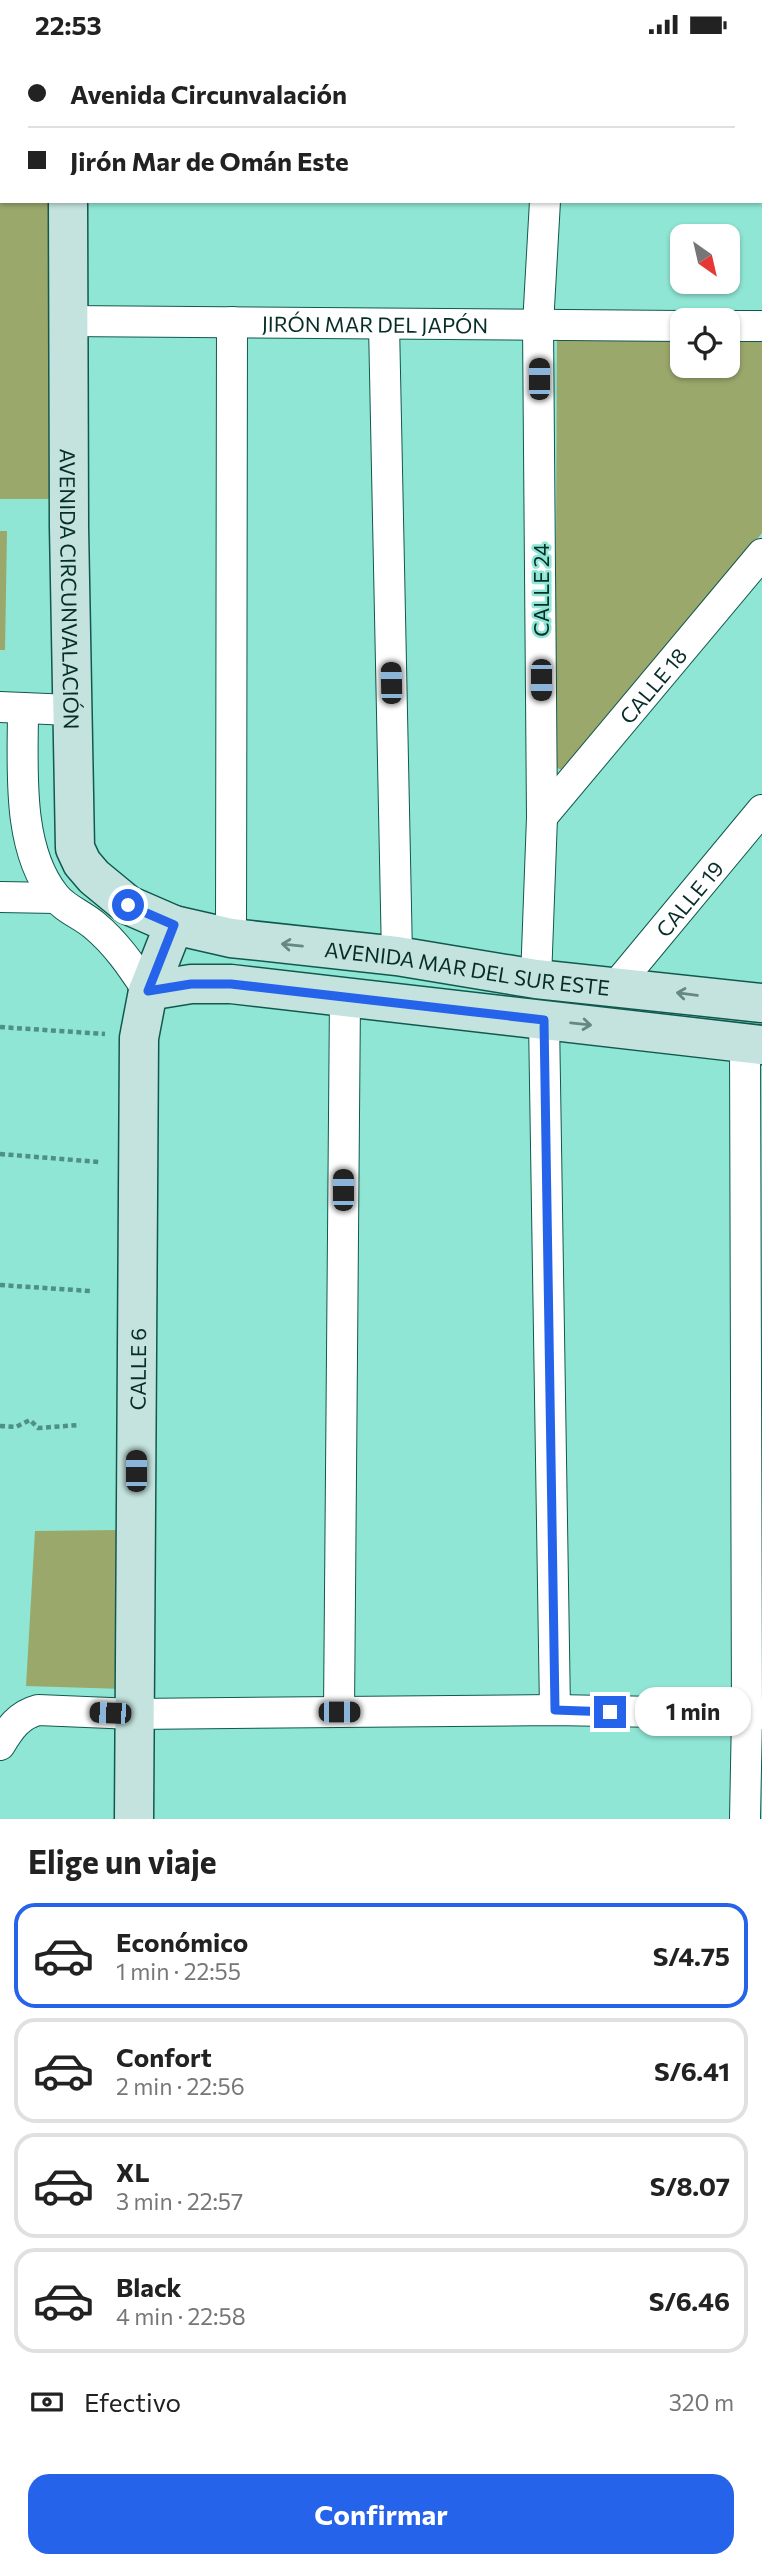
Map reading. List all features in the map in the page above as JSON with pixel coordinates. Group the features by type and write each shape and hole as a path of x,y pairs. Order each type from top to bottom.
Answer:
{"street":[{"name":"AVENIDA CIRCUNVALACIÓN","path":"68,203 71,710 75,848 82,863 128,905 174,925"},
{"name":"CALLE 24","path":"536,979 542,817 538,325 545,203"},
{"name":"JIRÓN MAR DEL JAPÓN","path":"68,321 670,326"},
{"path":"231,938 232,322"},
{"path":"384,324 397,956"},
{"path":"740,326 762,327"},
{"name":"CALLE 18","path":"542,817 762,554"},
{"path":"71,710 11,708 36,865 56,898 94,925 125,955 148,991"},
{"name":"CALLE 19","path":"616,986 762,810"},
{"path":"0,897 56,898"},
{"name":"AVENIDA MAR DEL SUR ESTE","path":"174,925 231,938 397,956 536,979 762,1003"},
{"name":"CALLE 6","path":"134,1819 139,1038 148,991 174,925"},
{"name":"AVENIDA MAR DEL SUR ESTE","path":"148,991 191,984 231,984 754,1044"},
{"path":"339,1712 345,997"},
{"path":"544,1020 555,1710"},
{"path":"745,1819 755,1714 754,1044"},
{"path":"0,1745 24,1714 38,1710 134,1714 555,1710 755,1714"}],"path":[{"path":"0,1027 105,1034"},
{"path":"0,1154 99,1162"},
{"path":"0,1285 90,1291"},
{"path":"0,1426 16,1427 30,1420 38,1428 80,1425"}],"green space":[{"path":"0,203 51,203 49,499 0,499"},
{"path":"557,331 670,332 670,378 740,378 740,333 762,334 762,533 562,770 555,767"},
{"path":"0,531 7,531 5,650 0,650"},
{"path":"118,1530 124,1689 26,1686 35,1531"}],"route":[{"path":"128,905 174,925 148,991 191,984 231,984 544,1020 555,1710 610,1712"}]}
